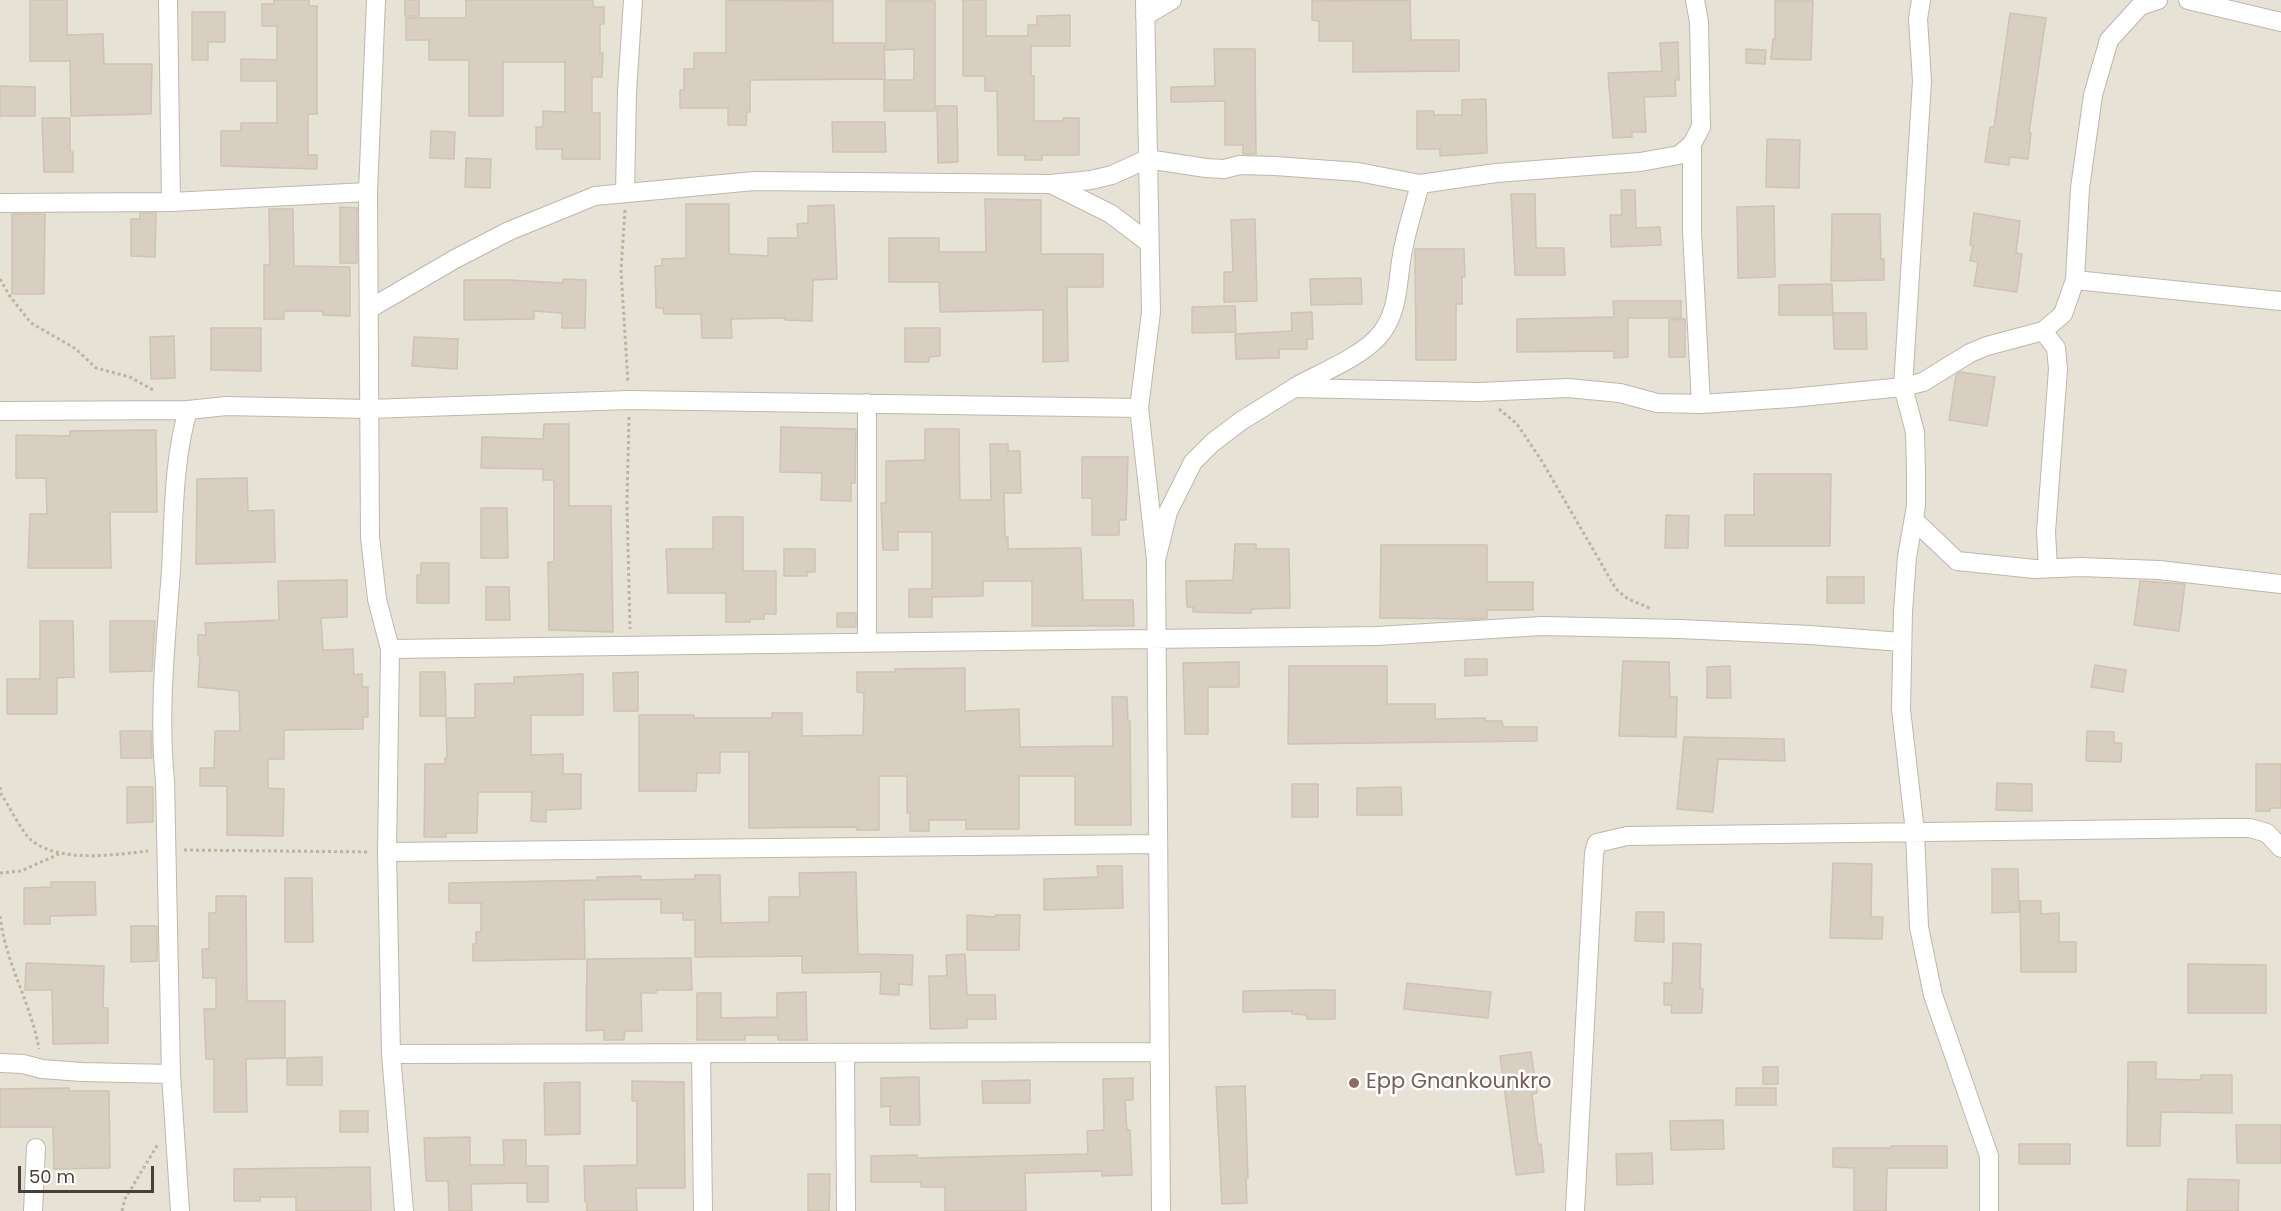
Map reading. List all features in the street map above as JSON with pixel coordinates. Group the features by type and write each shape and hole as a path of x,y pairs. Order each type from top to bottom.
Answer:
{"street":[{"path":"168,0 171,202"},
{"path":"376,0 368,192 370,537 377,599 390,649 387,852 391,1054 404,1211"},
{"path":"626,193 627,92 633,0"},
{"path":"1161,1211 1156,560 1139,408 1151,312 1145,8 1172,0"},
{"path":"369,309 455,259 509,231 595,196 754,181 1050,184 1091,180 1112,175 1147,159 1206,168 1224,169 1240,165 1263,165 1358,172 1420,184 1496,173 1571,169 1662,159 1679,155 1692,144 1701,127 1699,22 1695,0"},
{"path":"1921,0 1918,19 1922,81 1903,387 1915,432 1914,520 1907,557 1901,709 1915,832 1919,927 1933,995 1989,1156 1989,1211"},
{"path":"1294,388 1479,392 1568,388 1620,393 1657,403 1701,404 1903,387 1923,382 1970,353 1987,346 2043,332 2064,314 2075,280 2080,188 2093,95 2109,40 2140,6 2158,0"},
{"path":"2188,0 2281,22"},
{"path":"1692,144 1692,231 1701,404"},
{"path":"1050,184 1112,214 1149,243"},
{"path":"1156,560 1168,512 1193,462 1212,443 1241,421 1360,351 1378,337 1387,323 1399,289 1402,255 1420,184"},
{"path":"0,203 171,202 368,192"},
{"path":"2075,280 2281,302"},
{"path":"2043,332 2056,348 2058,369 2046,532 2049,568"},
{"path":"0,411 188,410 226,405 369,409 629,400 1139,408"},
{"path":"867,403 867,642"},
{"path":"180,1211 171,1074 165,781 162,745 178,453 188,410"},
{"path":"1914,520 1957,561 2049,568 2159,570 2281,584"},
{"path":"390,649 1377,636 1542,626 1680,629 1902,642"},
{"path":"1575,1211 1594,853 1598,843 1627,836 2250,828 2267,833 2281,848"},
{"path":"387,852 1158,844"},
{"path":"391,1054 1160,1052"},
{"path":"845,1053 846,1211"},
{"path":"702,1054 703,1211"},
{"path":"0,1063 23,1064 42,1069 171,1074"},
{"path":"33,1211 36,1148"}],"path":[{"path":"626,193 621,270 629,400 627,503 631,645"},
{"path":"0,279 9,296 31,323 76,349 96,368 130,377 159,393"},
{"path":"1479,392 1517,424 1543,463 1616,589 1628,599 1658,611 1680,629"},
{"path":"0,873 21,871 58,854"},
{"path":"0,916 2,936 35,1027 42,1069"},
{"path":"122,1211 125,1199 142,1168 174,1120"}],"shaded area":[{"path":"0,0 2281,0 2281,1211 0,1211"}],"building":[{"path":"30,0 67,0 67,35 103,34 104,64 152,64 151,114 71,116 70,61 30,61"},
{"path":"274,0 309,0 309,6 317,6 317,114 308,114 308,155 317,155 317,169 221,166 221,131 241,131 241,123 277,123 277,81 241,81 241,59 277,60 277,26 262,26 262,4 274,4"},
{"path":"405,0 419,0 419,16 405,16"},
{"path":"466,0 593,0 593,7 604,7 604,24 600,24 600,53 603,53 602,77 592,77 592,113 600,113 600,159 562,159 562,149 536,149 536,127 543,127 543,111 565,112 565,62 503,62 503,116 469,116 469,60 429,60 429,40 406,40 406,18 466,18"},
{"path":"726,0 833,1 833,43 884,43 885,79 750,80 750,112 747,112 746,125 728,125 728,108 680,108 680,90 684,90 684,69 694,69 694,53 726,53"},
{"path":"963,0 986,0 986,36 1028,36 1028,25 1037,25 1037,16 1070,15 1070,46 1031,46 1031,76 1034,76 1034,121 1063,121 1063,118 1079,118 1079,155 1042,155 1042,160 1025,160 1025,155 998,155 997,91 985,91 985,76 963,76"},
{"path":"1410,0 1411,40 1459,40 1459,71 1353,72 1353,41 1319,41 1319,21 1312,20 1312,1"},
{"path":"886,1 935,1 935,111 884,111 884,80 914,80 914,49 886,50"},
{"path":"1775,1 1813,1 1811,60 1771,59 1773,39 1775,39"},
{"path":"192,12 225,12 225,42 208,42 208,60 192,60"},
{"path":"2010,13 2046,18 2029,132 2031,133 2028,159 2010,157 2009,165 1985,162 1990,127 1994,127"},
{"path":"1678,42 1679,80 1675,80 1676,96 1644,97 1646,132 1632,132 1632,137 1613,138 1608,73 1662,71 1660,43"},
{"path":"1214,49 1255,49 1256,154 1243,154 1243,145 1225,145 1225,101 1171,102 1171,87 1215,86"},
{"path":"1746,49 1766,50 1765,64 1746,63"},
{"path":"0,86 35,87 35,116 0,116"},
{"path":"1486,99 1487,153 1440,156 1440,149 1417,149 1417,111 1434,111 1434,115 1462,115 1462,100"},
{"path":"937,106 957,106 958,162 938,163"},
{"path":"42,118 70,118 70,152 73,152 73,172 44,172"},
{"path":"832,122 885,122 886,152 833,152"},
{"path":"431,131 455,132 454,159 430,158"},
{"path":"1767,139 1800,140 1799,188 1766,187"},
{"path":"466,158 491,159 490,188 465,187"},
{"path":"1621,190 1635,190 1636,228 1660,227 1661,245 1611,247 1610,215 1622,215"},
{"path":"1511,194 1535,194 1536,248 1564,248 1565,275 1515,275"},
{"path":"985,199 1041,200 1041,254 1103,254 1103,287 1067,287 1068,361 1043,362 1043,310 940,312 939,282 889,282 889,238 939,238 939,252 986,252"},
{"path":"686,204 729,204 729,254 768,256 768,238 798,238 797,224 808,223 808,206 834,205 837,279 813,280 812,321 785,320 785,318 731,319 732,338 702,338 701,314 664,314 663,308 656,308 655,266 662,266 662,259 686,258"},
{"path":"1774,206 1775,277 1738,278 1737,207"},
{"path":"340,207 357,208 357,263 340,263"},
{"path":"269,209 293,209 294,266 350,267 350,316 323,315 323,311 284,311 284,319 264,319 264,265 270,265"},
{"path":"140,213 156,213 155,257 131,256 131,219 140,219"},
{"path":"1974,213 2020,221 2016,253 2022,254 2017,292 1974,286 1978,262 1970,261 1973,245 1970,245"},
{"path":"12,214 45,214 44,294 12,294"},
{"path":"1832,214 1880,214 1884,280 1831,281"},
{"path":"1255,219 1257,301 1224,302 1224,272 1233,272 1231,220"},
{"path":"1415,249 1464,249 1465,277 1462,277 1462,304 1456,304 1456,360 1416,360"},
{"path":"1361,278 1362,304 1311,305 1310,279"},
{"path":"563,279 586,280 585,328 562,328 562,313 534,311 534,319 464,320 464,280 563,283"},
{"path":"1832,284 1833,315 1779,315 1779,285"},
{"path":"1613,301 1681,301 1681,318 1628,318 1628,357 1614,358 1614,351 1517,352 1517,319 1614,317"},
{"path":"1235,306 1236,332 1192,333 1192,307"},
{"path":"1312,312 1313,339 1307,339 1307,349 1279,349 1279,358 1236,359 1235,334 1292,331 1291,313"},
{"path":"1833,313 1866,313 1867,349 1834,349"},
{"path":"1685,319 1685,357 1669,357 1669,320"},
{"path":"211,328 261,328 261,371 211,370"},
{"path":"905,328 940,328 940,356 929,357 929,362 905,362"},
{"path":"174,336 175,378 151,379 150,337"},
{"path":"414,337 458,339 457,369 412,366"},
{"path":"1961,372 1995,377 1987,426 1949,420 1956,375"},
{"path":"544,424 569,424 569,506 611,506 613,632 549,630 548,562 554,562 554,480 543,480 543,469 481,468 482,437 543,439"},
{"path":"781,427 856,429 855,483 851,483 851,501 821,500 822,473 780,472"},
{"path":"925,429 959,429 960,500 991,500 990,444 1008,444 1008,451 1020,451 1021,493 1004,493 1005,537 1008,537 1008,549 1081,548 1083,600 1133,600 1134,626 1032,626 1032,581 983,581 983,596 932,597 932,617 909,617 909,589 932,589 932,532 898,532 898,550 883,550 881,503 886,503 886,461 925,460"},
{"path":"156,430 157,512 110,512 111,568 28,568 30,514 47,514 46,478 16,478 16,435 70,436 70,431"},
{"path":"1082,457 1128,457 1126,520 1119,520 1119,535 1092,535 1092,498 1082,498"},
{"path":"1754,474 1831,474 1830,546 1725,546 1725,515 1754,515"},
{"path":"247,478 248,511 274,510 275,562 196,564 197,479"},
{"path":"481,508 507,508 508,558 481,558"},
{"path":"1666,515 1689,516 1688,548 1665,548"},
{"path":"713,517 743,517 743,571 776,571 776,614 764,614 764,619 750,619 750,622 726,622 726,593 668,593 666,549 713,549"},
{"path":"1235,544 1256,544 1256,549 1289,549 1290,608 1251,609 1251,613 1234,613 1193,612 1193,607 1187,607 1186,581 1233,580"},
{"path":"1381,545 1487,545 1487,582 1533,582 1533,610 1487,610 1487,618 1477,619 1380,618"},
{"path":"784,549 815,549 815,572 807,572 807,576 784,576"},
{"path":"421,563 449,563 449,603 417,603 417,575 421,575"},
{"path":"1827,577 1864,577 1864,603 1827,603"},
{"path":"347,580 347,617 321,618 323,650 353,649 354,675 362,674 362,687 368,687 368,717 363,717 363,729 284,730 284,759 268,759 268,788 284,789 283,836 227,835 227,786 200,786 200,768 214,768 215,731 240,731 239,691 198,687 200,655 198,655 198,635 206,635 205,623 279,620 278,581"},
{"path":"2140,581 2185,584 2179,631 2134,625"},
{"path":"486,587 509,587 510,620 486,620"},
{"path":"837,613 856,613 856,627 837,627"},
{"path":"40,621 73,621 74,677 57,678 57,714 7,714 7,679 40,679"},
{"path":"110,621 155,621 152,671 110,672"},
{"path":"1465,659 1487,659 1487,675 1465,676"},
{"path":"1623,661 1669,662 1670,697 1677,697 1676,737 1619,736"},
{"path":"1239,662 1239,687 1208,687 1208,734 1185,734 1183,663"},
{"path":"2095,665 2126,670 2123,692 2091,687"},
{"path":"1289,666 1387,666 1387,704 1435,704 1435,719 1485,718 1485,721 1502,721 1503,727 1537,727 1537,741 1288,744"},
{"path":"1730,666 1731,698 1707,698 1707,667"},
{"path":"965,668 965,711 1019,709 1020,747 1113,746 1112,697 1127,697 1128,721 1130,721 1131,825 1075,825 1075,776 1019,776 1019,829 966,829 966,820 929,820 929,831 910,831 910,813 907,813 907,776 879,776 879,830 857,830 857,827 749,828 749,752 720,752 720,773 697,773 696,791 639,791 639,715 772,718 772,713 802,713 802,736 863,735 864,693 857,692 857,672"},
{"path":"420,672 445,672 446,716 420,716"},
{"path":"638,672 638,711 614,711 613,673"},
{"path":"583,674 583,715 531,715 531,755 563,754 563,774 581,774 581,809 546,810 546,822 531,821 532,792 478,792 477,833 446,833 446,837 424,837 425,764 445,764 445,758 447,758 446,718 475,718 475,684 514,683 514,677"},
{"path":"120,731 151,731 152,758 121,758"},
{"path":"2087,731 2114,732 2114,743 2122,743 2121,762 2086,761"},
{"path":"1684,737 1784,739 1785,761 1718,759 1713,812 1677,809"},
{"path":"2256,764 2281,764 2281,808 2256,811"},
{"path":"1997,783 2032,784 2032,811 1996,810"},
{"path":"1292,784 1318,784 1318,817 1292,817"},
{"path":"127,787 153,787 153,822 127,823"},
{"path":"1401,787 1402,815 1357,815 1357,788"},
{"path":"1833,863 1872,864 1871,917 1883,917 1882,939 1830,938"},
{"path":"1097,866 1122,866 1123,908 1044,910 1044,879 1098,877"},
{"path":"1992,869 2018,869 2019,912 1992,913"},
{"path":"856,872 858,954 913,955 912,985 899,984 899,995 880,994 881,972 802,973 802,956 695,957 695,920 683,920 683,913 661,913 661,899 584,900 585,959 473,961 476,932 481,932 481,903 449,903 449,883 597,880 597,877 641,876 641,880 695,879 695,875 720,875 721,923 769,922 769,897 800,897 799,873"},
{"path":"285,878 312,878 313,942 285,942"},
{"path":"51,882 95,882 96,915 50,916 50,924 24,924 24,888 51,887"},
{"path":"216,896 246,896 247,1001 285,1001 285,1058 246,1059 247,1112 214,1112 214,1059 206,1059 204,1009 216,1009 216,978 203,978 202,949 209,949 209,913 216,913"},
{"path":"2020,901 2041,901 2041,914 2059,913 2059,942 2076,942 2076,972 2021,972"},
{"path":"1636,912 1664,912 1664,942 1635,941"},
{"path":"967,915 995,917 995,915 1020,915 1019,950 967,950"},
{"path":"131,926 157,926 157,961 131,962"},
{"path":"1673,943 1701,944 1702,1013 1671,1013 1672,1005 1664,1005 1664,983 1672,983"},
{"path":"965,954 967,995 995,995 996,1019 967,1019 967,1028 930,1029 929,976 947,976 946,955"},
{"path":"691,958 692,990 656,990 656,993 641,993 642,1031 625,1031 624,1040 604,1040 604,1030 586,1031 587,959"},
{"path":"26,963 104,966 103,1008 108,1008 108,1043 53,1044 52,990 25,990"},
{"path":"2188,964 2266,965 2266,1013 2188,1013"},
{"path":"1407,983 1491,992 1488,1018 1404,1009"},
{"path":"1335,990 1335,1019 1307,1019 1307,1015 1292,1014 1292,1011 1243,1012 1243,991"},
{"path":"806,992 807,1040 778,1040 778,1035 745,1035 745,1040 697,1040 697,993 721,993 721,1018 777,1017 777,993"},
{"path":"1531,1052 1537,1093 1532,1094 1538,1145 1541,1144 1544,1172 1516,1175 1500,1056"},
{"path":"322,1057 322,1085 287,1085 287,1058"},
{"path":"2128,1062 2156,1062 2156,1079 2201,1080 2201,1075 2232,1075 2232,1113 2161,1112 2160,1146 2127,1146"},
{"path":"1763,1067 1778,1067 1778,1084 1763,1084"},
{"path":"919,1077 920,1125 890,1125 890,1106 881,1107 881,1078"},
{"path":"1133,1078 1133,1100 1125,1100 1127,1130 1130,1130 1132,1175 1102,1176 1102,1171 1025,1173 1026,1211 945,1211 945,1187 921,1187 921,1182 871,1182 871,1156 917,1155 917,1158 1088,1154 1087,1131 1104,1130 1103,1079"},
{"path":"1030,1080 1030,1103 983,1103 982,1081"},
{"path":"632,1081 684,1082 685,1188 636,1188 637,1211 587,1211 584,1166 637,1165 637,1101 632,1101"},
{"path":"580,1082 580,1134 545,1135 544,1083"},
{"path":"1245,1086 1247,1203 1222,1204 1216,1087"},
{"path":"69,1088 69,1091 109,1091 110,1168 54,1169 53,1127 0,1127 0,1089"},
{"path":"1736,1088 1776,1088 1776,1105 1736,1105"},
{"path":"340,1111 368,1111 368,1132 340,1132"},
{"path":"1723,1120 1724,1149 1671,1150 1670,1121"},
{"path":"2236,1125 2281,1125 2281,1163 2237,1163"},
{"path":"470,1137 470,1165 504,1165 503,1140 526,1140 526,1166 548,1166 548,1202 527,1202 527,1183 471,1184 472,1211 449,1211 448,1181 426,1181 424,1138"},
{"path":"2019,1144 2070,1144 2070,1164 2019,1164"},
{"path":"1891,1146 1947,1146 1947,1168 1887,1168 1886,1211 1854,1211 1854,1168 1833,1167 1833,1148 1891,1148"},
{"path":"1652,1153 1653,1184 1617,1185 1616,1154"},
{"path":"370,1167 371,1211 296,1211 296,1197 260,1197 260,1201 234,1201 234,1169"},
{"path":"808,1174 830,1174 829,1211 808,1211"},
{"path":"2188,1179 2239,1180 2238,1211 2187,1211"}],"place":[{"name":"Epp Gnankounkro","path":"1354,1083"}]}
